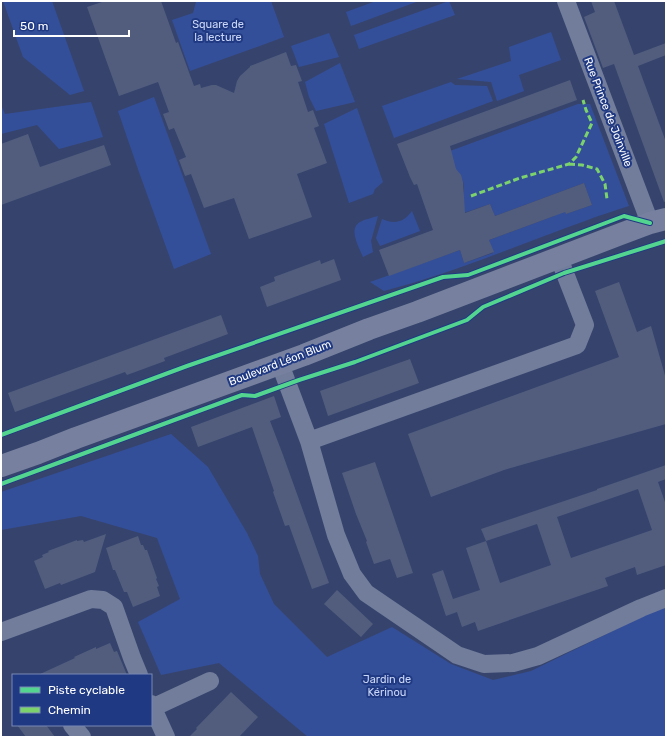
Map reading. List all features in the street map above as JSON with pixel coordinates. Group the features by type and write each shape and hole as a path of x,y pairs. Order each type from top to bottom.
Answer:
{"main road":[{"name":"Boulevard Léon Blum","path":"1,466 280,364 369,329 658,221"}],"street":[{"name":"Rue Prince de Joinville","path":"566,1 658,221"},
{"path":"309,442 577,345 585,324 559,258"},
{"path":"280,364 309,442 336,535 352,574 366,593 457,654 484,664 513,663 538,656 641,608 666,598"},
{"path":"1,632 91,599 103,600 114,607 139,674"},
{"path":"166,737 152,706 210,681"},
{"path":"73,726 82,737"}],"green space":[{"path":"3,1 52,1 84,91 70,95 23,57"},
{"name":"Square de la lecture","path":"271,1 284,37 190,71 172,20 193,13 196,2"},
{"path":"376,1 419,1 351,26 346,12"},
{"path":"449,1 455,15 359,49 354,35"},
{"path":"551,32 561,60 519,75 524,91 497,101 491,82 457,79 511,61 509,47"},
{"path":"329,33 339,57 299,67 291,46"},
{"path":"340,63 355,102 316,111 309,97 305,82"},
{"path":"451,82 455,85 487,86 493,101 394,138 382,106"},
{"path":"154,97 211,254 174,269 118,111"},
{"path":"91,102 103,137 59,149 37,125 1,134 1,105 5,114"},
{"path":"578,104 590,104 629,206 410,284 384,291 370,282 460,250 464,263 493,253 489,240 554,216 564,209 566,214 592,205 584,183 495,216 490,204 452,217 460,194 464,192 463,181 457,171 453,168 445,163 431,158"},
{"path":"357,108 383,182 375,189 373,194 349,203 324,124"},
{"path":"412,211 420,231 380,246 376,238 382,219 391,222 399,221 406,218"},
{"path":"378,216 371,241 373,252 363,257 357,243 355,229 360,222"},
{"name":"Jardin de Kérinou","path":"171,434 208,467 247,533 258,556 260,574 274,604 327,657 392,627 451,664 493,680 531,671 666,605 666,737 308,737 219,663 161,675 138,622 180,599 157,538 81,516 1,530 1,492"}],"building":[{"path":"105,1 161,1 176,43 178,42 194,86 200,84 201,88 216,85 234,93 237,81 250,66 286,52 291,66 296,65 302,81 298,82 308,112 313,110 319,126 314,128 327,163 297,174 312,217 249,239 234,198 204,208 191,174 185,176 179,160 186,157 174,128 169,130 163,114 169,112 158,82 119,96 87,7"},
{"path":"591,1 614,1 634,55 666,43 666,55 638,66 666,142 666,201 664,202 614,64 603,68 584,17 595,12"},
{"path":"570,80 577,100 450,146 456,169 461,175 463,182 465,213 490,204 495,216 584,183 592,205 566,214 565,212 489,240 494,252 464,263 460,250 389,276 379,250 433,230 417,184 414,185 410,177 397,144"},
{"path":"28,134 40,167 104,145 111,165 1,205 1,144"},
{"path":"334,259 341,280 267,307 260,287 275,281 274,277 320,260 321,264"},
{"path":"619,282 637,332 651,326 666,379 666,424 504,470 431,497 408,434 619,357 595,291"},
{"path":"221,315 228,334 164,358 165,361 127,375 125,372 15,412 8,393"},
{"path":"410,359 419,383 328,416 320,391"},
{"path":"274,396 281,417 270,421 329,583 312,589 289,525 285,526 252,427 198,447 191,427"},
{"path":"375,462 413,573 397,578 390,559 374,564 342,473"},
{"path":"666,465 666,479 658,482 666,505 666,565 637,575 635,567 605,578 608,586 478,631 475,622 462,627 457,612 446,616 432,574 443,570 453,599 480,590 466,548 486,541 481,529","holes":["638,489 652,530 571,558 557,517","537,524 551,565 500,583 486,541"]},
{"path":"106,534 95,572 61,585 60,583 45,589 34,561 43,557 42,555 49,552 48,551 77,540 83,540 84,542"},
{"path":"138,536 141,545 143,545 145,550 147,550 157,578 156,579 159,586 157,587 160,596 133,607 127,592 124,592 115,570 113,570 106,548"},
{"path":"337,590 373,624 361,637 324,604"},
{"path":"110,643 114,652 117,651 127,674 40,674 96,647 96,649"},
{"path":"231,692 258,717 239,737 189,737 197,729 196,728"},
{"path":"18,726 47,726 55,737 26,737"}],"marked path":[{"path":"471,196 520,178 569,164 576,157 592,123 583,100"},
{"path":"569,164 582,165 597,169 605,184 607,199"}],"cycle path":[{"path":"1,435 187,366 443,277 468,275 624,216 650,223"},
{"path":"1,484 242,395 255,396 355,362 467,320 483,307 564,273 666,241"}]}
